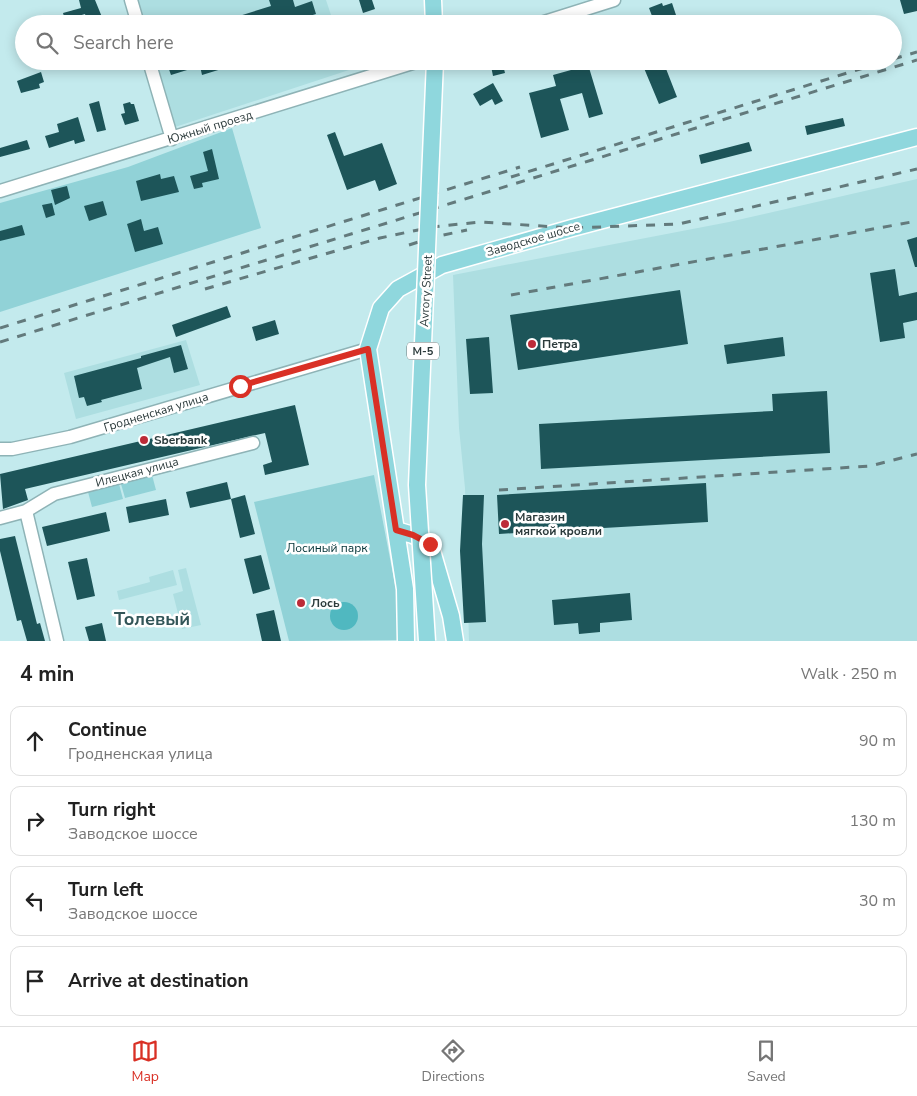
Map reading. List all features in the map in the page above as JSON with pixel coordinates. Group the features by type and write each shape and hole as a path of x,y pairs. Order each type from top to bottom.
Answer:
{"main road":[{"path":"433,0 434,15"},
{"name":"Avrory Street","path":"427,641 417,485 435,70"},
{"name":"Заводское шоссе","path":"406,641 405,589 368,349 381,308 390,297 411,280 442,265 572,228 917,138"},
{"path":"396,530 413,535 430,544 455,641"}],"street":[{"path":"131,0 135,15"},
{"path":"566,15 614,0"},
{"path":"152,70 172,139"},
{"name":"Южный проезд","path":"0,191 390,70"},
{"name":"Гродненская улица","path":"0,449 12,449 70,437 368,349"},
{"name":"Илецкая улица","path":"0,518 26,511 54,494 252,443"},
{"path":"26,511 57,641"}],"shaded area":[{"path":"130,0 326,0 331,15 135,15"},
{"path":"153,70 349,70 172,128"},
{"path":"917,179 917,641 469,641 465,488 459,428 453,275 729,222"},
{"path":"186,340 200,385 76,419 64,373"},
{"path":"186,568 201,625 182,629 173,594 183,591 178,570"},
{"path":"173,570 177,585 119,600 117,591 150,582 149,577"},
{"path":"344,602 354,606 358,616 354,626 344,630 334,626 330,616 334,606"}],"green space":[{"path":"232,128 261,228 0,312 0,203 128,167"},
{"path":"152,475 156,490 125,498 121,484"},
{"name":"Лосиный парк","path":"374,475 402,621 399,640 289,641 254,502"},
{"path":"119,484 123,499 92,507 88,492"}],"building":[{"path":"79,0 95,0 101,15 64,15 63,13 81,8"},
{"path":"269,0 293,0 295,7 312,1 316,14 242,15 271,6"},
{"path":"359,0 372,0 375,9 363,13"},
{"path":"900,0 917,0 917,11 904,14"},
{"path":"662,3 663,6 672,3 676,15 652,15 649,8"},
{"path":"169,70 187,70 171,75"},
{"path":"201,70 218,70 202,75"},
{"path":"492,70 504,70 505,73 493,76"},
{"path":"571,70 590,70 603,114 589,118 582,93 560,99 569,130 541,138 529,93 556,86 553,75"},
{"path":"645,70 666,70 677,97 659,104"},
{"path":"41,72 44,82 39,84 40,88 21,93 17,81"},
{"path":"493,83 503,101 495,105 492,99 480,106 473,94"},
{"path":"99,101 106,130 97,132 89,104"},
{"path":"130,102 134,104 139,121 125,125 121,114 125,113 123,104"},
{"path":"78,117 85,141 75,144 74,140 49,148 45,136 59,132 57,124"},
{"path":"843,118 845,126 807,135 805,126"},
{"path":"335,132 344,156 382,143 397,184 379,191 375,180 347,190 327,135"},
{"path":"27,140 30,149 0,157 0,148"},
{"path":"749,142 752,151 701,164 699,155"},
{"path":"212,149 219,179 202,183 203,187 194,189 190,176 208,171 203,152"},
{"path":"160,174 161,179 174,176 179,192 141,201 136,181"},
{"path":"67,186 70,198 55,205 51,190"},
{"path":"103,201 107,215 89,221 84,206"},
{"path":"52,203 55,215 46,218 42,205"},
{"path":"141,219 144,231 158,227 163,244 135,252 127,224"},
{"path":"22,225 25,235 0,241 0,231"},
{"path":"917,237 917,267 915,267 907,240"},
{"path":"895,269 899,296 917,292 917,320 903,323 905,338 880,342 870,273"},
{"path":"680,290 688,344 518,370 510,315"},
{"path":"227,306 231,317 176,337 172,325"},
{"path":"275,320 279,334 256,341 252,327"},
{"path":"489,337 493,393 470,394 466,339"},
{"path":"783,337 785,356 727,364 724,345"},
{"path":"181,345 188,369 174,373 170,357 137,368 142,389 101,400 102,402 87,406 84,397 79,398 74,376"},
{"path":"827,391 830,453 541,469 539,424 773,411 772,394"},
{"path":"295,405 309,465 265,475 263,465 272,462 265,433 25,489 28,500 3,509 0,474"},
{"path":"227,482 231,499 190,508 186,492"},
{"path":"706,483 708,522 499,534 497,495"},
{"path":"245,495 255,534 240,538 231,499"},
{"path":"463,495 484,495 482,544 486,622 464,623 460,551"},
{"path":"166,499 169,515 129,523 126,507"},
{"path":"106,512 110,531 47,546 42,527"},
{"path":"15,536 37,624 40,623 45,641 27,641 21,620 17,621 0,551 0,539"},
{"path":"261,555 270,589 253,594 244,559"},
{"path":"87,558 95,596 77,600 68,562"},
{"path":"630,593 632,620 600,623 600,632 579,634 578,623 554,625 552,600"},
{"path":"274,610 281,641 262,641 256,614"},
{"path":"102,623 106,641 89,641 85,627"}],"railway":[{"path":"902,56 917,52"},
{"path":"902,65 917,60"},
{"path":"511,177 857,70"},
{"path":"0,342 884,70"},
{"path":"0,328 520,167"},
{"path":"205,289 380,238 432,227 480,222 572,228 679,224 917,169"},
{"path":"511,295 917,221"},
{"path":"409,245 467,230"},
{"path":"499,490 870,466 917,454"}],"place":[{"name":"Петра","path":"532,344"},
{"name":"Sberbank","path":"144,440"},
{"name":"Магазин мягкой кровли","path":"505,524"},
{"name":"Лось","path":"301,603"}],"district":[{"name":"Толевый","path":"152,619"}],"route":[{"path":"240,386 368,349 396,530 413,535 430,544"}]}
